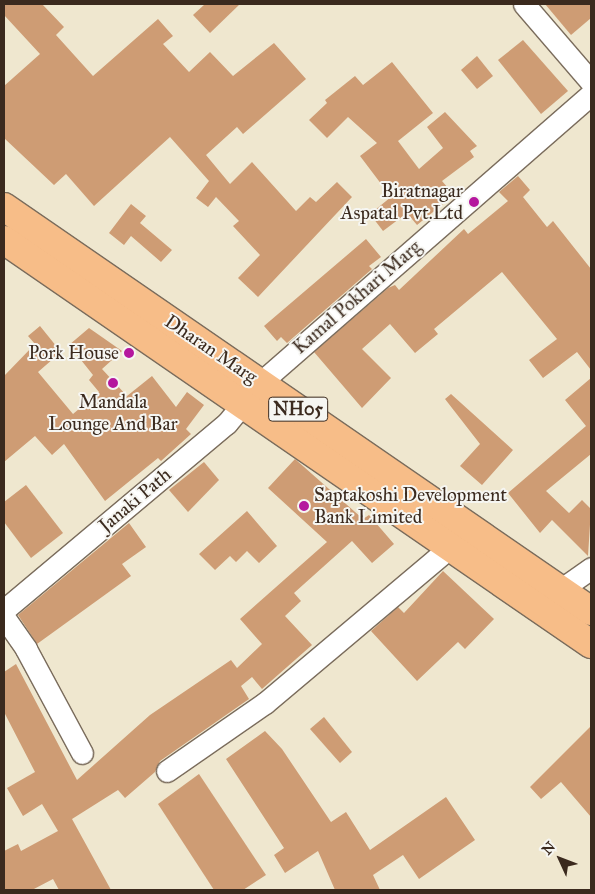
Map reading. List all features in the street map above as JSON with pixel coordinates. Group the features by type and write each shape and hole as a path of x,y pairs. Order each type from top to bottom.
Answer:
{"main road":[{"name":"Dharan Marg","path":"4,207 591,611"},
{"name":"Dharan Marg","path":"4,240 591,644"}],"street":[{"path":"524,4 591,82"},
{"name":"Kamal Pokhari Marg","path":"260,383 591,94"},
{"name":"Janaki Path","path":"4,610 227,423 260,383"},
{"path":"166,771 265,702 450,548"},
{"path":"560,590 591,568"},
{"path":"4,617 82,754"}],"building":[{"path":"4,4 42,4 64,27 56,35 93,76 158,19 173,36 163,44 189,72 210,52 233,76 274,43 306,79 243,134 237,127 206,155 230,184 252,162 296,211 310,197 316,202 337,182 352,197 258,297 238,278 260,255 233,226 239,221 216,197 208,207 196,198 209,181 170,137 94,206 66,174 54,185 4,138 4,86 40,54 4,15"},
{"path":"205,4 240,4 210,33 193,15"},
{"path":"545,4 591,4 591,18 571,35"},
{"path":"523,40 568,91 541,114 498,60"},
{"path":"477,56 493,76 477,89 461,70"},
{"path":"392,62 433,113 398,141 419,169 443,148 427,127 445,112 477,146 470,151 474,157 442,181 454,195 417,225 407,213 383,231 370,214 391,197 360,156 377,143 348,117 327,138 309,120 327,103 325,100 355,76 363,85"},
{"path":"518,176 530,190 523,197 547,227 553,221 591,269 591,370 577,352 543,378 529,360 557,339 502,272 434,329 438,334 415,353 390,324 362,349 391,378 362,408 314,352 388,288 395,285 399,290 464,229 468,234 508,201 499,192"},
{"path":"131,204 146,216 140,223 172,250 161,262 131,236 124,245 109,233"},
{"path":"366,239 381,257 369,266 372,269 287,343 281,337 277,341 264,326"},
{"path":"40,326 61,352 38,372 73,414 99,392 89,380 93,375 69,345 89,328 122,351 102,369 127,396 152,376 176,407 187,392 204,405 186,429 191,434 161,461 158,458 105,501 64,444 52,455 35,436 4,462 4,376 35,344 28,336"},
{"path":"591,378 591,454 546,491 569,513 582,500 591,509 588,556 552,520 540,533 508,493 586,426 565,400"},
{"path":"451,394 513,450 482,485 460,466 480,444 445,399"},
{"path":"295,459 363,519 369,515 394,544 372,563 352,541 294,593 301,601 285,616 312,645 262,689 252,677 241,686 249,699 160,761 155,772 125,798 118,790 72,819 111,890 59,890 53,879 32,890 4,890 4,851 18,844 21,851 58,831 42,804 23,816 7,788 35,772 4,712 4,672 16,664 77,780 150,715 231,660 237,668 262,644 240,619 327,542 268,488"},
{"path":"204,462 219,480 188,512 169,490"},
{"path":"26,485 63,533 31,558 4,522 4,502"},
{"path":"247,511 277,546 259,563 247,551 236,562 230,556 215,570 199,554"},
{"path":"129,523 146,547 122,564 131,576 37,644 18,615"},
{"path":"443,571 494,619 465,649 458,642 417,681 371,631 398,607 404,613"},
{"path":"324,717 352,752 340,763 310,729"},
{"path":"591,726 591,817 561,782 541,799 530,787"},
{"path":"265,731 282,749 331,822 346,812 370,850 446,797 475,840 419,879 403,855 373,875 380,890 335,890 318,851 285,873 274,855 284,848 226,759"},
{"path":"199,774 266,875 243,890 214,890 158,804"}],"place":[{"name":"Biratnagar Aspatal Pvt.Ltd","path":"474,202"},
{"name":"Pork House","path":"129,353"},
{"name":"Mandala Lounge And Bar","path":"113,383"},
{"name":"Saptakoshi Development Bank Limited","path":"304,506"}]}
